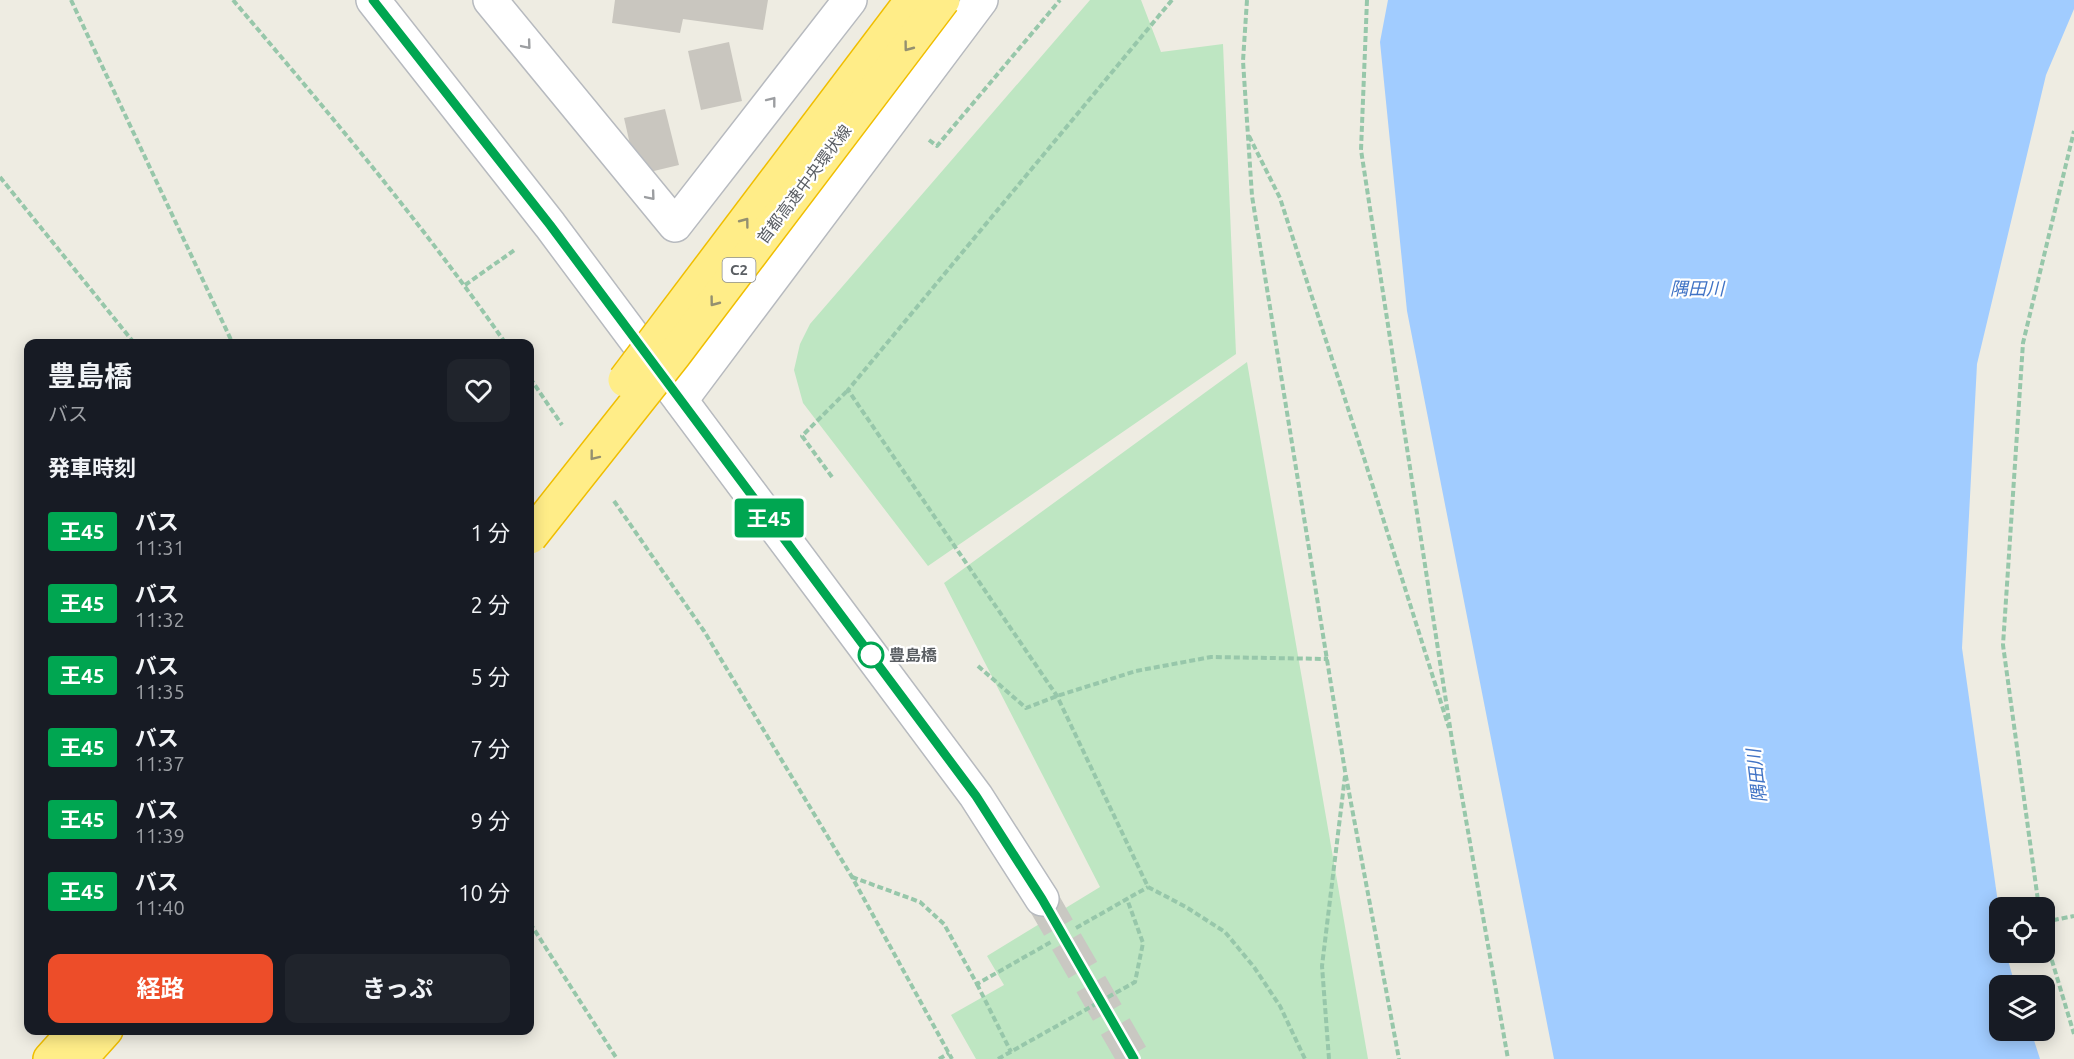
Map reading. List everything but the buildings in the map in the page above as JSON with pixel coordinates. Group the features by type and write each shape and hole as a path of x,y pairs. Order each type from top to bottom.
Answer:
{"highway":[{"name":"首都高速中央環状線","path":"534,496 659,337 912,0"},
{"name":"首都高速中央環状線","path":"534,532 674,355 944,0"},
{"path":"50,1059 72,1035"},
{"path":"80,1059 102,1035"}],"street":[{"path":"372,0 550,225 681,400 976,796 1042,899"},
{"path":"490,0 675,225 850,0"},
{"path":"681,400 981,0"}],"path":[{"path":"71,0 230,339"},
{"path":"233,0 374,167 465,285 503,339"},
{"path":"928,139 937,146 1060,0"},
{"path":"832,477 802,436 848,390 1172,0"},
{"path":"1247,0 1243,61 1252,196 1346,771 1399,1059"},
{"path":"1367,0 1361,150 1452,740 1508,1059"},
{"path":"2037,897 2003,645 2023,343 2074,131"},
{"path":"1248,134 1280,198 1361,446 1452,740"},
{"path":"0,177 131,339"},
{"path":"465,285 550,225"},
{"path":"534,384 563,427"},
{"path":"848,390 1057,696 1148,887 1186,907 1225,932 1254,967 1280,1006 1305,1059"},
{"path":"610,495 704,632 852,877 952,1059"},
{"path":"978,666 1026,708 1136,671 1210,657 1328,659"},
{"path":"1329,1059 1322,966 1346,771"},
{"path":"852,877 920,902 944,924 1011,1052"},
{"path":"1067,933 1148,887"},
{"path":"998,1059 1135,982 1143,943 1127,899"},
{"path":"2055,920 2074,916"},
{"path":"534,929 617,1059"},
{"path":"977,984 1057,939"},
{"path":"2053,963 2074,1034"},
{"path":"939,1059 949,1053"}],"green space":[{"path":"1090,0 1141,0 1161,52 1223,44 1236,354 928,566 803,403 794,370 800,344 810,324"},
{"path":"1247,362 1368,1059 976,1059 951,1015 1004,985 987,956 1100,887 944,583"}],"water":[{"name":"隅田川","path":"1388,0 2074,0 2074,9 2046,75 1977,364 1962,648 1997,897 1989,897 1989,963 2009,963 2012,975 1989,975 1989,1041 2034,1041 2040,1059 1554,1059 1407,311 1380,42"}],"tunnel":[{"path":"1042,899 1134,1059"}],"bus line":[{"name":"王45","path":"373,0 550,225 976,796 1042,899 1134,1059"}],"place":[{"name":"豊島橋","path":"871,655"}]}
